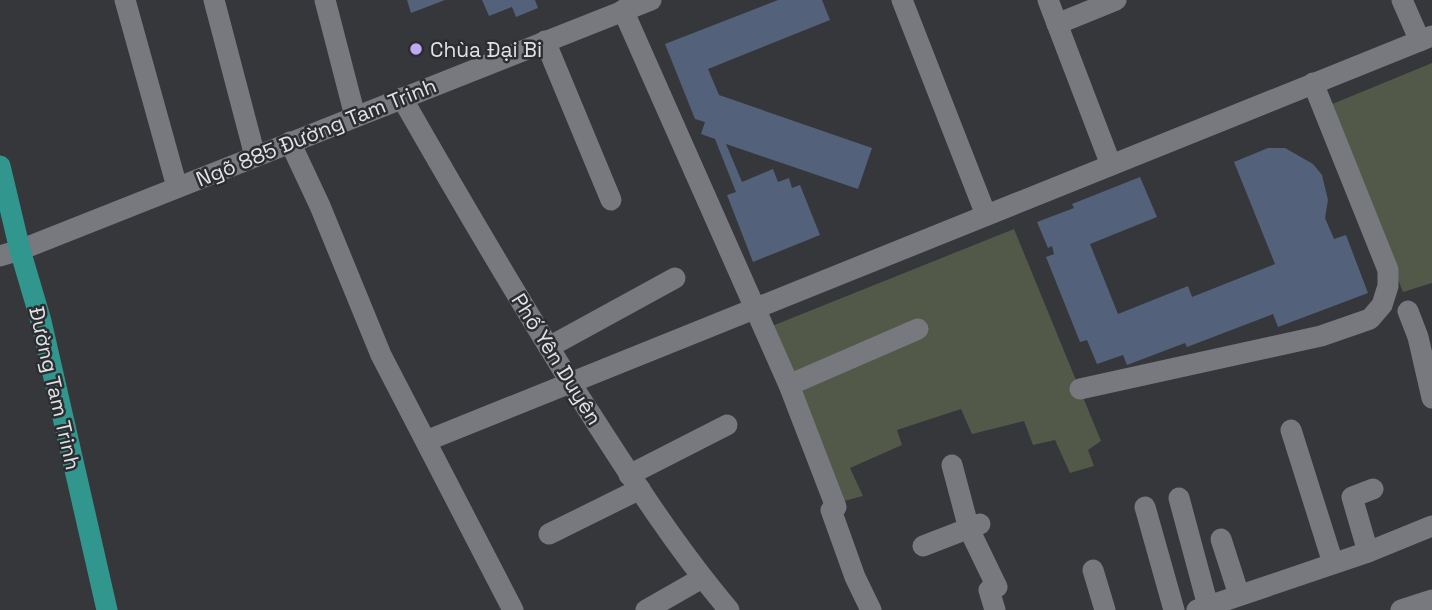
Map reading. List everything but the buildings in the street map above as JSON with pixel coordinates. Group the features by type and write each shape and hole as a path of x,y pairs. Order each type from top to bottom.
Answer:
{"main road":[{"name":"Đường Tam Trinh","path":"0,166 10,253 40,321 107,610"}],"street":[{"path":"124,0 177,187"},
{"path":"214,0 255,156"},
{"path":"325,0 355,116"},
{"name":"Ngõ 885 Đường Tam Trinh","path":"10,253 651,0"},
{"path":"902,0 986,215"},
{"path":"1048,0 1111,165"},
{"path":"1057,24 1116,0"},
{"path":"426,441 1426,39 1402,0"},
{"path":"623,9 789,385 836,507 831,510 855,577 871,610"},
{"path":"545,41 611,200"},
{"path":"1080,389 1321,336 1370,319 1382,305 1388,286 1388,270 1313,83"},
{"name":"Phố Yên Duyên","path":"402,98 473,222 635,482 702,578 729,610"},
{"path":"290,142 320,206 381,355 513,610"},
{"path":"549,347 675,278"},
{"path":"1408,311 1418,337 1432,397"},
{"path":"789,385 918,329"},
{"path":"548,534 727,425"},
{"path":"1291,430 1333,563"},
{"path":"953,465 997,587 989,590 995,610"},
{"path":"1368,552 1352,497 1373,489"},
{"path":"1179,498 1203,608 1368,552 1432,526"},
{"path":"1145,507 1174,610"},
{"path":"923,545 975,526"},
{"path":"1221,539 1238,595"},
{"path":"1093,570 1105,610"},
{"path":"646,610 702,578"},
{"path":"1401,610 1432,600"}],"green space":[{"path":"1432,63 1432,283 1403,292 1330,105"},
{"path":"1014,229 1101,441 1088,450 1094,466 1070,473 1055,440 1033,445 1024,421 972,434 961,409 897,430 902,445 850,468 863,496 840,502 772,326"}],"place":[{"name":"Chùa Đại Bi","path":"416,49"}]}
